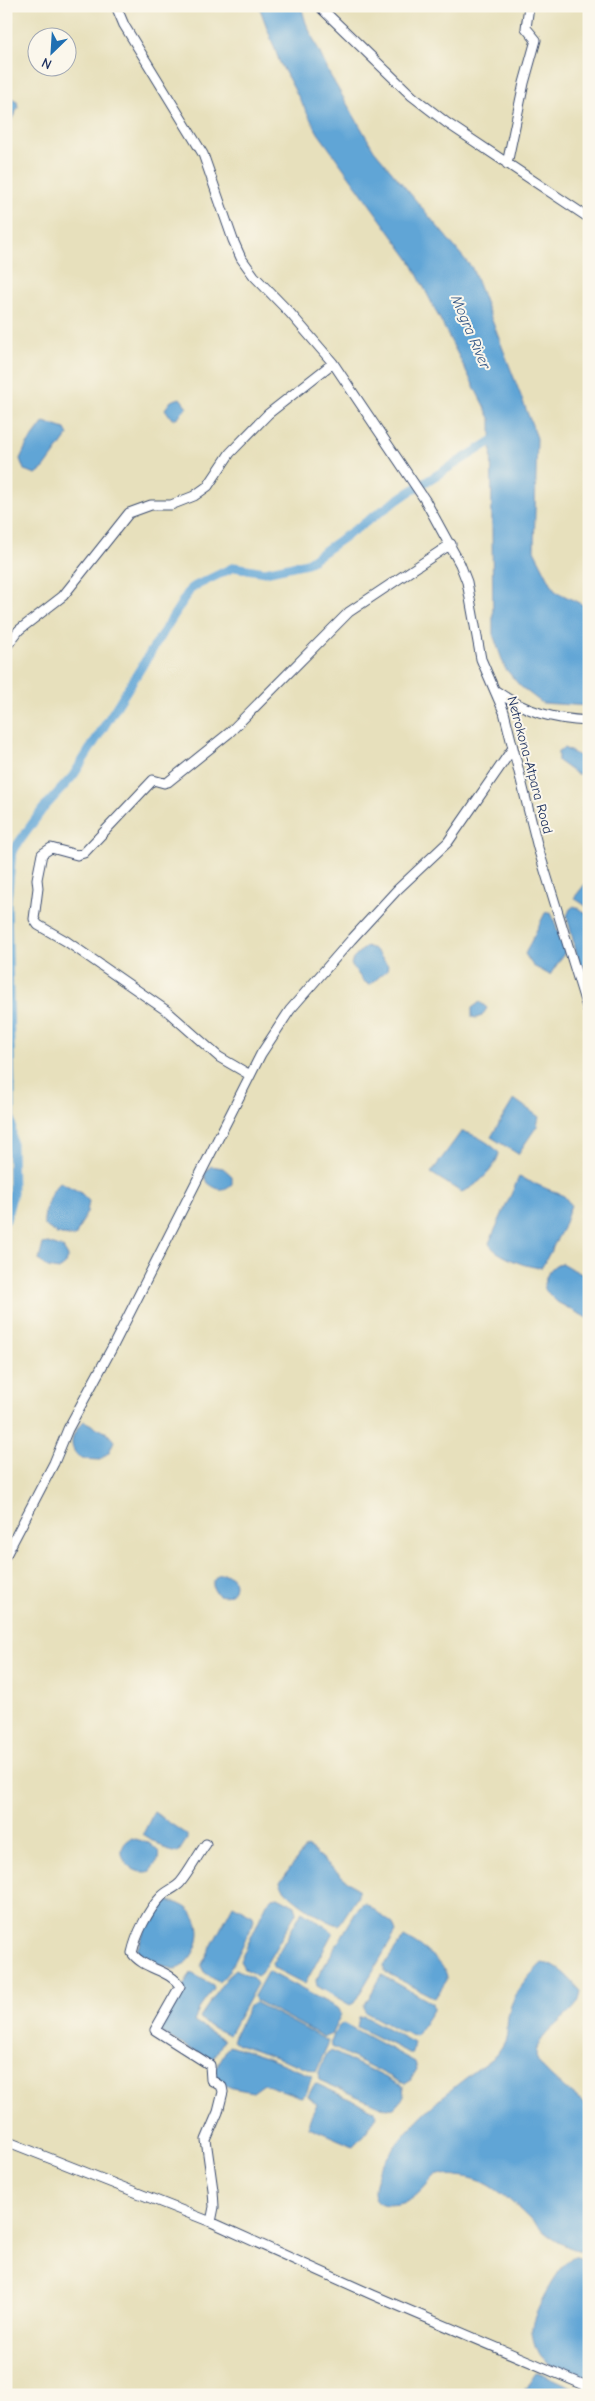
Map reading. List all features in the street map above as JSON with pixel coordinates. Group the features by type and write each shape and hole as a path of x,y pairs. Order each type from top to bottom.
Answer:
{"street":[{"name":"Netrokona-Atpara Road","path":"116,6 124,25 210,168 233,240 241,258 254,276 333,362 426,500 451,544 467,582 481,659 504,712 538,848 589,1014"},
{"path":"507,164 524,83 536,40 526,28 529,6"},
{"path":"321,8 412,96 447,123 589,218"},
{"path":"6,647 19,630 62,596 129,513 151,505 171,505 194,496 208,486 230,452 268,414 333,362"},
{"path":"250,1075 219,1057 167,1010 66,941 38,925 34,919 38,893 37,879 42,854 52,848 77,855 84,853 150,782 154,779 164,783 168,782 229,733 349,612 451,544"},
{"path":"496,691 510,701 541,715 589,721"},
{"path":"6,1555 54,1462 68,1428 116,1339 261,1054 290,1010 397,890 448,842 513,748"},
{"path":"579,980 589,972"},
{"path":"206,1844 184,1878 178,1885 161,1896 153,1906 134,1942 132,1953 140,1962 176,1980 180,1986 155,2030 210,2065 212,2071 211,2080 222,2087 223,2092 218,2112 206,2140 214,2199 211,2222"},
{"path":"6,2141 211,2222 373,2295 589,2387"}],"water":[{"name":"Mogra River","path":"259,6 301,6 306,23 330,75 374,150 472,268 537,438 534,550 555,591 589,608 589,706 542,703 520,686 505,668 493,634 491,420 410,260 318,133 280,63"},
{"path":"6,95 17,101 18,108 6,129"},
{"path":"180,398 187,407 177,418 172,419 165,409 171,401"},
{"path":"44,422 65,429 68,435 44,468 36,474 24,470 20,459 26,446"},
{"path":"564,748 589,761 589,766 582,774 576,774 558,761 558,751"},
{"path":"589,879 589,908 574,898"},
{"path":"574,906 589,915 589,969 584,972 580,967 567,916 570,909"},
{"path":"551,912 565,952 550,975 533,966 525,954 545,913"},
{"path":"366,946 374,949 388,965 387,970 370,985 363,981 351,964 353,959"},
{"path":"480,1002 487,1008 482,1016 472,1017 472,1008"},
{"path":"514,1099 539,1117 537,1126 518,1154 491,1137"},
{"path":"461,1132 482,1139 499,1153 490,1171 479,1182 461,1192 431,1173"},
{"path":"211,1166 223,1168 232,1176 232,1184 220,1189 208,1183 204,1174"},
{"path":"519,1177 564,1196 571,1205 563,1228 542,1267 521,1264 512,1260 497,1252 489,1243"},
{"path":"60,1182 80,1192 89,1201 87,1212 75,1237 57,1234 44,1225 48,1202 53,1190"},
{"path":"48,1243 63,1248 68,1256 66,1264 59,1270 47,1268 39,1260 43,1244"},
{"path":"561,1263 589,1278 589,1319 557,1302 545,1290 545,1281 548,1273 557,1264"},
{"path":"84,1421 107,1433 114,1441 109,1452 100,1460 82,1459 74,1450 72,1445 73,1435"},
{"path":"224,1574 232,1577 235,1585 232,1593 224,1596 216,1593 213,1585 216,1577"},
{"path":"154,1812 187,1835 187,1839 178,1853 169,1851 143,1834"},
{"path":"132,1838 149,1843 159,1852 158,1860 150,1871 136,1870 129,1867 125,1861 122,1849 125,1843"},
{"path":"306,1847 312,1850 358,1890 358,1896 339,1925 306,1908 289,1894 280,1882"},
{"path":"278,1897 295,1906 297,1911 261,1973 257,1976 244,1968 240,1961 267,1903 272,1898"},
{"path":"167,1901 181,1905 190,1911 196,1920 199,1931 198,1942 194,1952 176,1970 140,1957 137,1950 152,1915 161,1904"},
{"path":"364,1902 393,1924 396,1932 354,2003 350,2005 317,1986 316,1980 359,1907"},
{"path":"233,1905 253,1916 254,1920 233,1964 218,1982 204,1972 201,1966"},
{"path":"302,1911 333,1932 305,1984 274,1968 272,1964"},
{"path":"404,1937 431,1955 443,1968 447,1980 435,1998 385,1972 384,1965"},
{"path":"542,1963 559,1970 581,1991 579,2001 543,2038 538,2046 536,2055 539,2063 550,2075 589,2107 589,2246 582,2251 568,2247 555,2240 501,2193 477,2180 437,2174 410,2200 388,2205 377,2200 374,2194 375,2185 382,2167 406,2132 442,2097 495,2056 501,2048 506,2037 510,2008 516,1995 523,1984"},
{"path":"236,1969 253,1978 257,1984 229,2035 205,2024 200,2017 227,1977"},
{"path":"268,1971 339,2009 341,2014 331,2035 324,2037 255,2000 254,1996"},
{"path":"191,1973 213,1985 214,1988 199,2009 194,2022 224,2040 212,2061 160,2032 162,2023"},
{"path":"382,1975 432,2003 433,2010 416,2036 398,2030 365,2012 364,2006"},
{"path":"254,2002 328,2041 316,2071 238,2044 233,2040 249,2006"},
{"path":"364,2016 414,2043 412,2053 357,2027 359,2017"},
{"path":"343,2023 415,2062 417,2069 410,2081 405,2084 332,2047 334,2034"},
{"path":"229,2045 266,2057 312,2076 306,2094 301,2097 264,2084 253,2092 232,2088 214,2079 212,2075"},
{"path":"331,2051 403,2086 404,2097 394,2108 386,2109 319,2080 321,2066 328,2052"},
{"path":"317,2084 375,2111 377,2116 353,2146 309,2127 309,2121 317,2104 308,2096 314,2085"},
{"path":"575,2256 589,2264 589,2382 545,2361 537,2351 532,2334 537,2311 549,2288 569,2259"},
{"path":"536,2373 543,2374 589,2395 521,2395"}],"waterway":[{"path":"6,1220 13,1192 7,901 12,852 42,810 73,776 191,588 234,567 265,572 307,563 406,494 500,436"}]}
